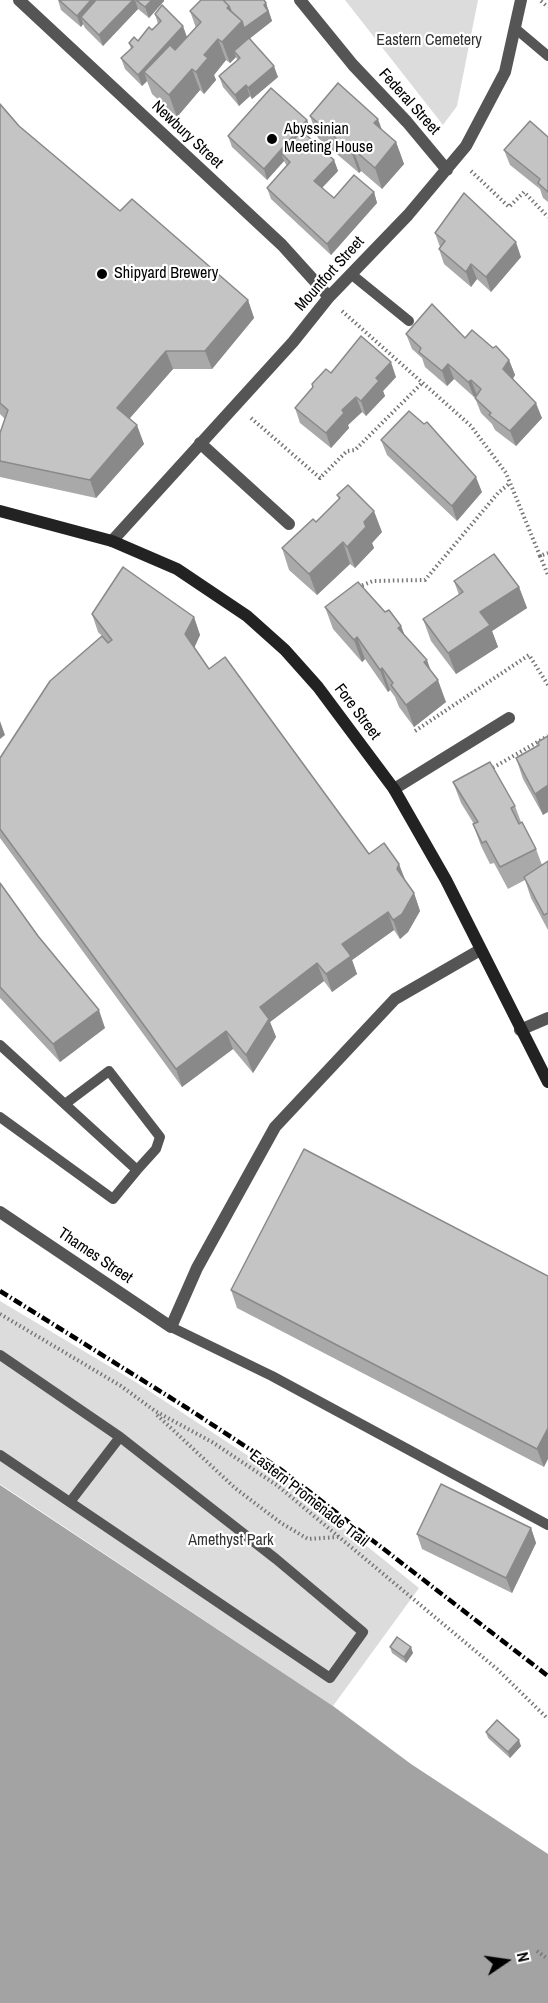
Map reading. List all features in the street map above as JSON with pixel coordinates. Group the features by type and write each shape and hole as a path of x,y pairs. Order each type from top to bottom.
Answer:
{"street":[{"name":"Newbury Street","path":"19,0 282,245 329,297"},
{"name":"Federal Street","path":"300,0 353,65 407,122 447,170"},
{"name":"Mountfort Street","path":"112,541 293,342 329,297 447,170 481,121 505,72 521,0"},
{"path":"200,443 290,524"},
{"name":"Fore Street","path":"0,511 112,541 177,569 247,616 285,650 318,687 394,789 446,880 548,1082"},
{"path":"394,789 509,718"},
{"path":"171,1327 196,1268 275,1127 395,999 480,950"},
{"path":"520,1030 548,1018"},
{"name":"Thames Street","path":"0,1212 171,1327"}],"lane":[{"path":"516,29 548,56"},
{"path":"351,274 409,321"},
{"path":"0,1045 137,1170"},
{"path":"0,1117 113,1198 156,1149 160,1137 109,1071 65,1104"},
{"path":"171,1327 272,1376 548,1525"},
{"path":"0,1355 120,1437 276,1558 363,1632 330,1678 0,1455"},
{"path":"70,1503 120,1437"}],"path":[{"path":"541,0 548,7"},
{"path":"469,169 509,207 524,192 548,217"},
{"path":"342,311 471,426 510,483 548,575"},
{"path":"249,416 320,478 347,451 355,450 422,383"},
{"path":"351,590 373,580 425,580 498,493 510,483"},
{"path":"540,556 548,554"},
{"path":"415,731 529,655 548,685"},
{"path":"482,774 548,736"},
{"name":"Eastern Promenade Trail","path":"0,1314 122,1386 149,1407 200,1434 271,1481 497,1670 548,1719"},
{"path":"149,1407 236,1488 281,1523 308,1539 339,1537"},
{"path":"537,1951 548,1959"}],"green space":[{"name":"Eastern Cemetery","path":"345,0 478,0 457,106 443,125"},
{"name":"Amethyst Park","path":"0,1301 134,1381 282,1478 419,1588 333,1706 0,1484"}],"shaded area":[{"path":"0,1485 333,1706 411,1764 548,1854 548,2003 0,2003"}],"building":[{"path":"59,0 91,0 77,16"},
{"path":"96,0 133,0 99,35 81,17"},
{"path":"136,0 152,0 145,7"},
{"path":"201,0 223,0 229,6 227,8 242,21 222,42 218,39 204,55 208,58 196,72 192,69 169,95 144,72 170,45 175,50 201,22 190,11"},
{"path":"223,0 264,0 268,11 244,28 242,21"},
{"path":"162,5 183,26 138,75 121,58 133,47 129,43 134,37 138,41 149,27 152,30 161,21 155,14"},
{"path":"249,38 274,66 248,88 246,85 235,95 219,76 240,58 234,51"},
{"path":"338,83 378,119 374,123 396,142 375,168 310,116"},
{"name":"Abyssinian Meeting House","path":"271,88 307,120 264,169 228,136"},
{"name":"Shipyard Brewery","path":"0,104 19,126 120,211 132,199 248,300 205,351 166,351 117,408 137,425 90,480 0,461 0,433 8,410 0,403"},
{"path":"530,121 548,137 548,192 538,183 540,179 504,150"},
{"path":"302,131 334,160 314,181 334,198 354,175 374,192 327,244 267,188 290,162 281,153"},
{"path":"464,193 516,242 486,277 471,264 466,272 439,249 445,241 435,233"},
{"path":"432,304 465,338 472,330 493,348 496,346 509,360 503,369 536,403 510,431 489,415 491,413 475,398 481,389 471,380 468,382 448,364 442,371 419,352 421,348 406,334"},
{"path":"361,336 391,362 376,378 379,381 361,401 356,397 342,410 344,413 326,433 295,408 313,387 312,384 326,369 331,373"},
{"path":"409,411 424,424 427,422 476,477 452,506 381,440"},
{"path":"348,485 374,511 364,522 366,527 347,547 343,542 309,574 282,548 313,519 316,522 340,498 337,495"},
{"path":"494,554 519,587 480,612 490,625 448,653 423,619 463,592 454,581"},
{"path":"123,567 194,617 185,634 209,669 225,657 369,854 384,843 399,864 397,869 414,893 402,914 393,920 388,912 342,944 351,956 326,974 317,963 260,1007 269,1019 246,1055 226,1031 176,1069 0,829 0,758 50,681 102,636 108,643 112,640 92,614"},
{"path":"358,582 385,612 389,610 401,626 398,628 427,660 424,662 438,680 406,705 391,685 393,683 382,668 380,670 357,637 354,640 325,607"},
{"path":"548,736 548,785 535,794 516,758 539,745 538,742"},
{"path":"490,762 515,806 511,808 519,824 522,822 536,849 500,867 486,841 482,843 473,824 478,822 453,782"},
{"path":"548,861 548,913 544,915 524,877"},
{"path":"0,883 38,936 99,1010 53,1044 0,987"},
{"path":"304,1149 548,1276 548,1428 537,1449 231,1290"},
{"path":"441,1484 531,1528 506,1578 417,1534"},
{"path":"397,1637 411,1647 404,1657 390,1647"},
{"path":"497,1720 519,1740 508,1752 486,1732"}],"railway":[{"path":"0,1291 280,1469 548,1676"}],"place":[{"name":"Abyssinian Meeting House","path":"272,139"},
{"name":"Shipyard Brewery","path":"102,274"}]}
